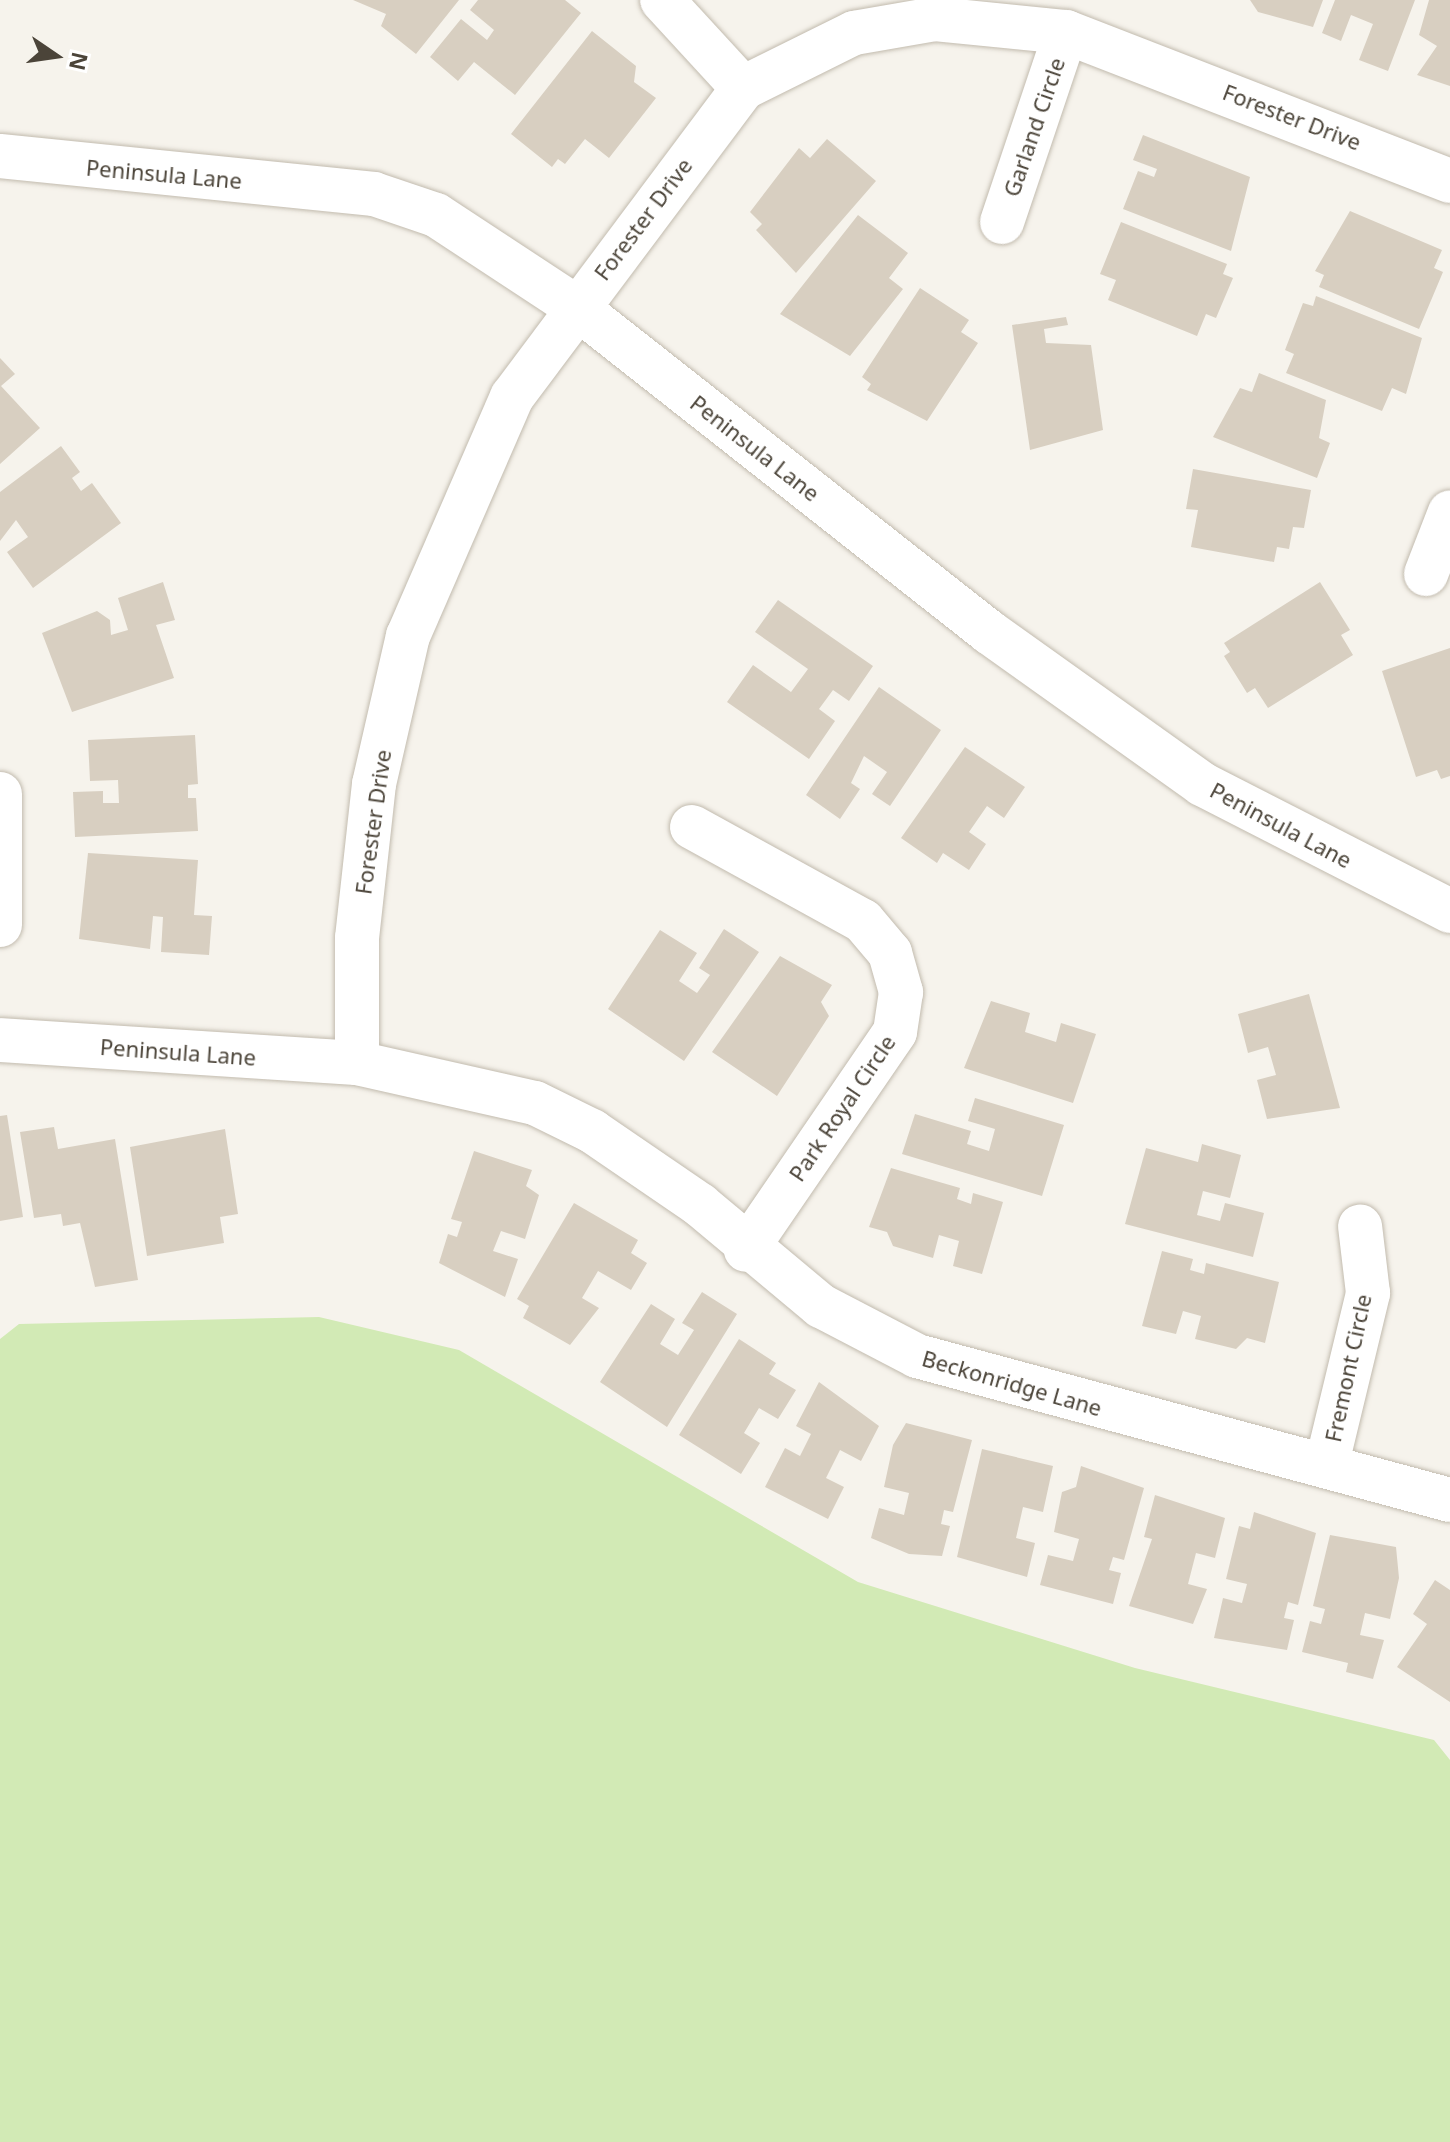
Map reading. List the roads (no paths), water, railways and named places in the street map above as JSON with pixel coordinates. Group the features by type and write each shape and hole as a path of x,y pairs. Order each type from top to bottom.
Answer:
{"street":[{"path":"662,0 743,88"},
{"name":"Forester Drive","path":"357,1063 357,938 374,784 408,636 512,397 576,307 743,88 854,33 935,19 1066,32 1450,181"},
{"name":"Garland Circle","path":"1002,222 1066,32"},
{"name":"Peninsula Lane","path":"0,156 374,194 436,215 576,307 989,632 1202,784 1450,911"},
{"path":"1426,574 1450,512"},
{"path":"0,794 0,925"},
{"name":"Park Royal Circle","path":"692,827 863,921 890,953 901,992 895,1032 746,1250"},
{"name":"Peninsula Lane","path":"0,1040 357,1063"},
{"name":"Beckonridge Lane","path":"357,1063 458,1081 549,1110 700,1205 746,1250 821,1306 917,1356 1327,1463 1450,1500"},
{"name":"Fremont Circle","path":"1327,1463 1368,1293 1360,1226"}]}
